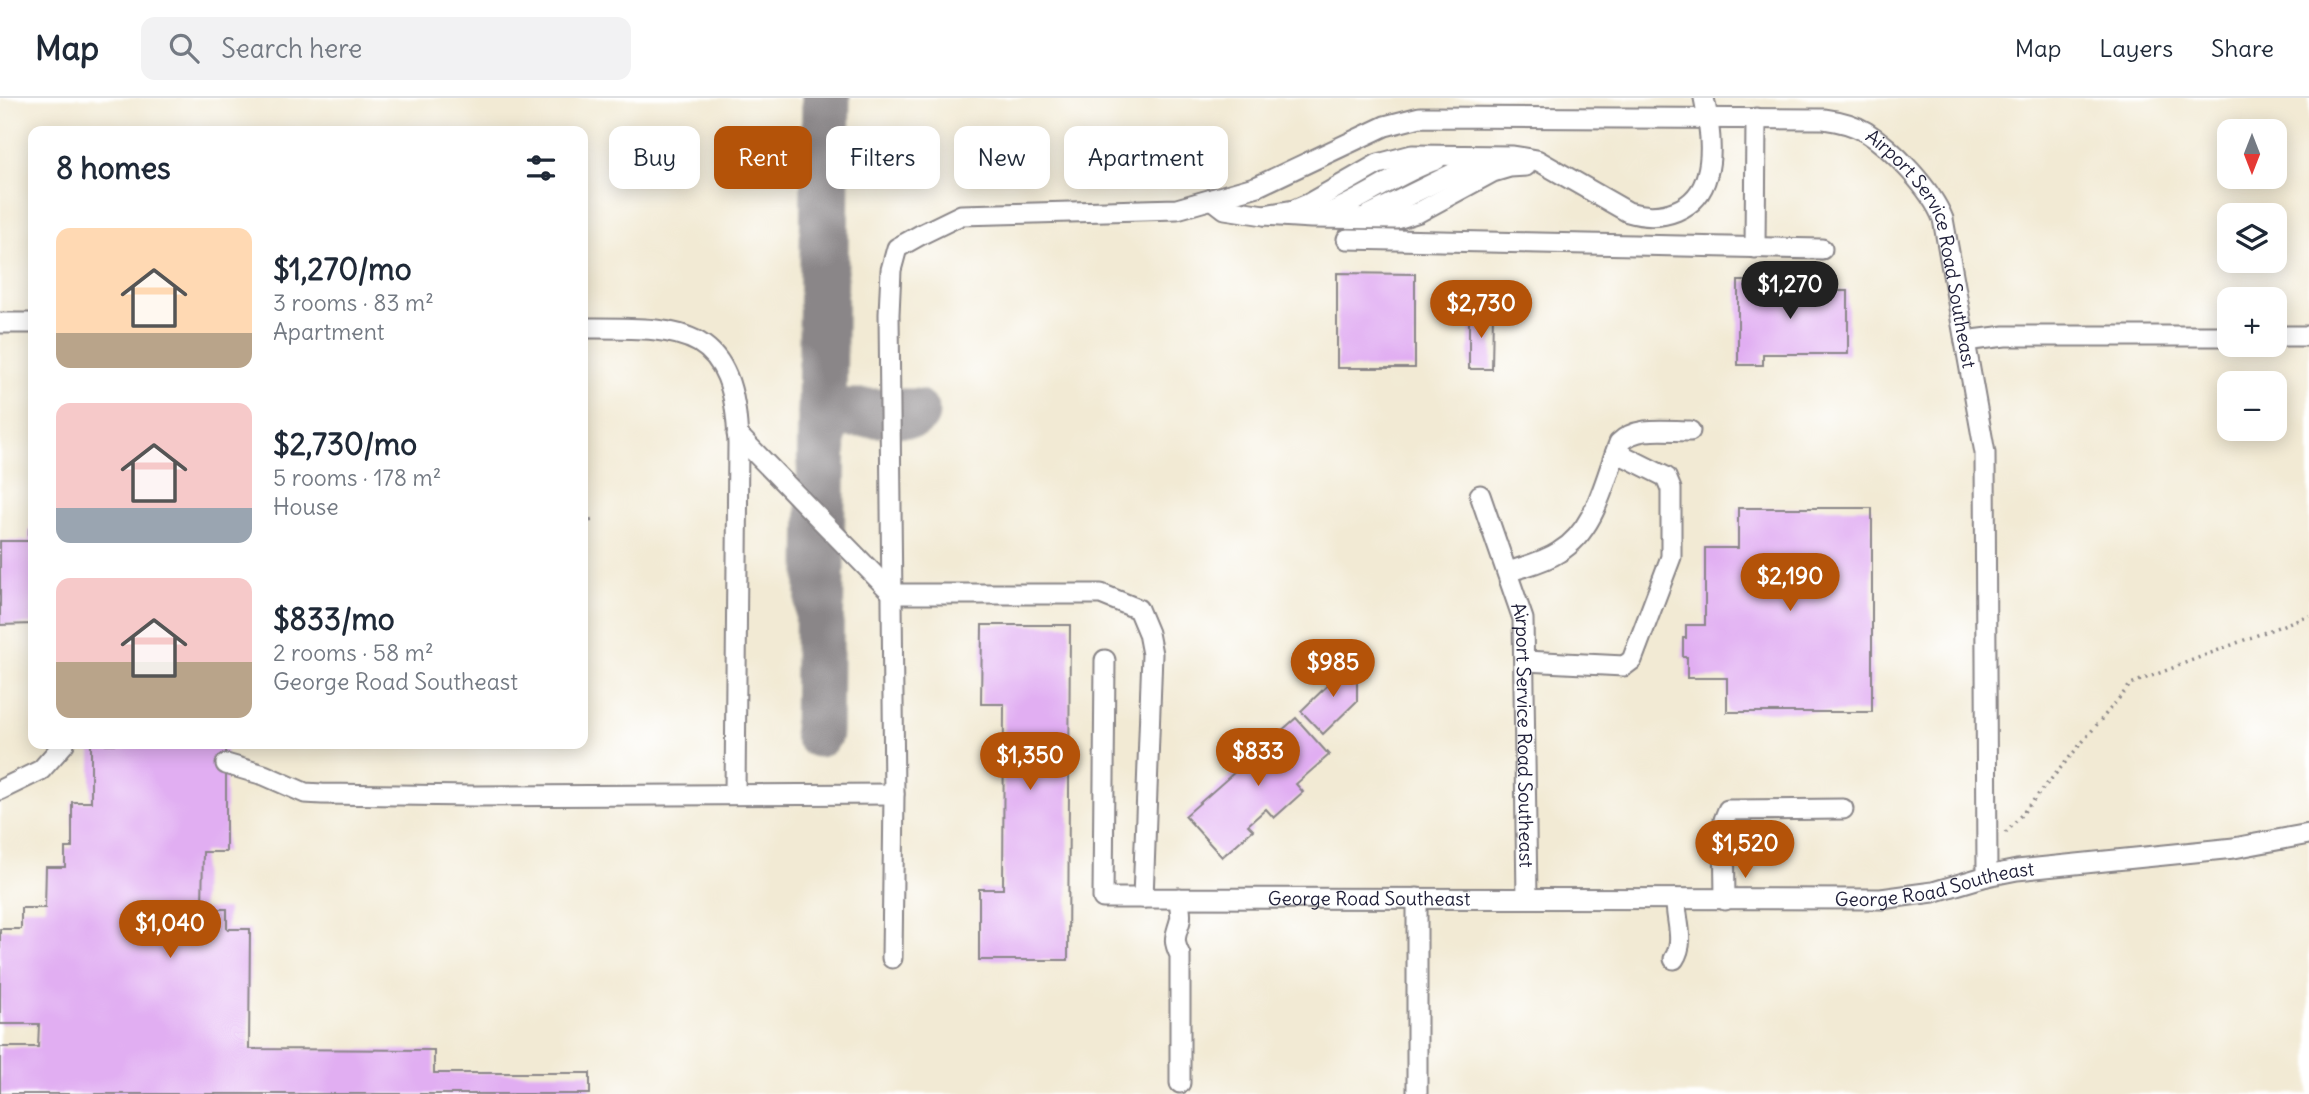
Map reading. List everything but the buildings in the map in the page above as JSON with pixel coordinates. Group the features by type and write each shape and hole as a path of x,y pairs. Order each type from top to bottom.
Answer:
{"street":[{"path":"1264,215 1294,210 1308,204 1378,164 1395,158 1412,155 1454,155 1513,156 1537,160 1628,212 1665,215 1688,204 1703,186 1709,163 1708,118 1704,98"},
{"name":"Airport Service Road Southeast","path":"892,958 894,794 891,270 897,248 961,215 1177,209 1258,186 1385,126 1404,120 1437,117 1824,119 1852,125 1878,141 1930,194 1943,219 1983,440 1987,476 1987,876"},
{"path":"1755,248 1756,118"},
{"path":"1311,218 1351,204 1421,165 1454,155"},
{"path":"1357,218 1401,201 1468,166 1513,156"},
{"path":"1212,199 1225,209 1264,215 1397,219 1419,212 1493,172 1510,167 1535,166 1555,169"},
{"path":"1347,239 1822,249"},
{"path":"0,323 28,323"},
{"path":"588,327 652,328 677,332 710,349 720,363 732,391 737,433 735,794"},
{"path":"1965,341 2005,336 2217,336"},
{"path":"2287,336 2309,336"},
{"path":"1508,572 1557,554 1580,536 1593,513 1619,443 1634,433 1690,431"},
{"path":"737,433 893,594 1101,594 1138,609 1149,633 1152,654 1143,898"},
{"path":"1525,661 1624,666 1632,660 1671,557 1671,489 1666,477 1616,452"},
{"name":"Airport Service Road Southeast","path":"1480,495 1524,620 1527,898"},
{"name":"George Road Southeast","path":"1105,660 1103,898 1527,898 1676,908 1725,900 1881,899 1933,892 2017,870 2234,848 2309,834"},
{"path":"0,790 41,770 60,749"},
{"path":"226,764 264,775 305,793 474,796 894,794"},
{"path":"1725,900 1724,820 1728,810 1843,809"},
{"path":"1179,898 1180,922 1175,929 1175,946 1180,955 1180,1083"},
{"path":"1417,898 1417,1094"}],"path":[{"path":"588,521 594,520"},
{"path":"1987,856 2131,684 2309,615"}],"taxiway":[{"path":"818,733 826,98"},
{"path":"822,413 915,413"}]}
